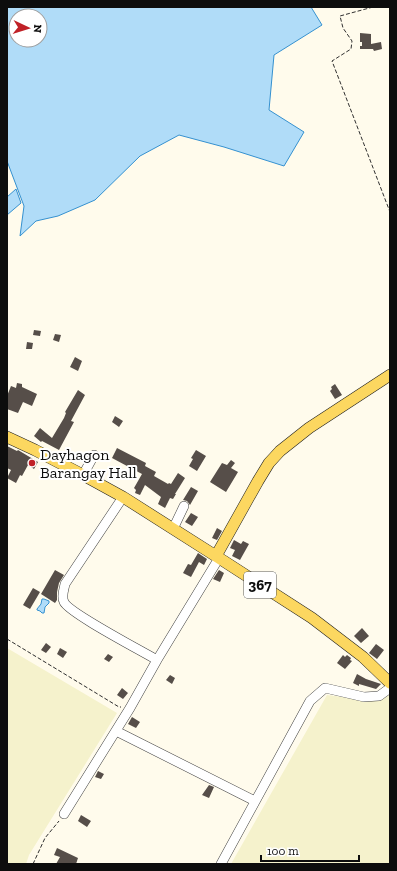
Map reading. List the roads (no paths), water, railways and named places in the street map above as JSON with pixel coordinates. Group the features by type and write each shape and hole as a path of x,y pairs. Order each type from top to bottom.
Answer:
{"main road":[{"path":"218,557 258,481 269,463 280,451 309,428 390,375"},
{"name":"367","path":"7,437 35,450 123,497 218,557 312,618 363,657 390,683"}],"street":[{"path":"83,475 94,455"},
{"path":"123,497 66,584 62,595 64,603 77,614 157,660"},
{"path":"172,529 184,506"},
{"path":"64,814 130,708 218,557"},
{"path":"221,864 310,702 325,688 364,698 379,696 390,688"},
{"path":"116,731 255,801"}],"water":[{"path":"7,7 311,7 322,25 274,55 269,110 304,132 284,166 224,147 179,135 140,156 95,200 58,216 36,221 20,236 24,206 7,161"},
{"path":"16,189 21,203 7,215 7,197"},
{"path":"42,599 49,601 45,607 44,613 37,610"}],"place":[{"name":"Dayhagon Barangay Hall","path":"32,463"}]}
